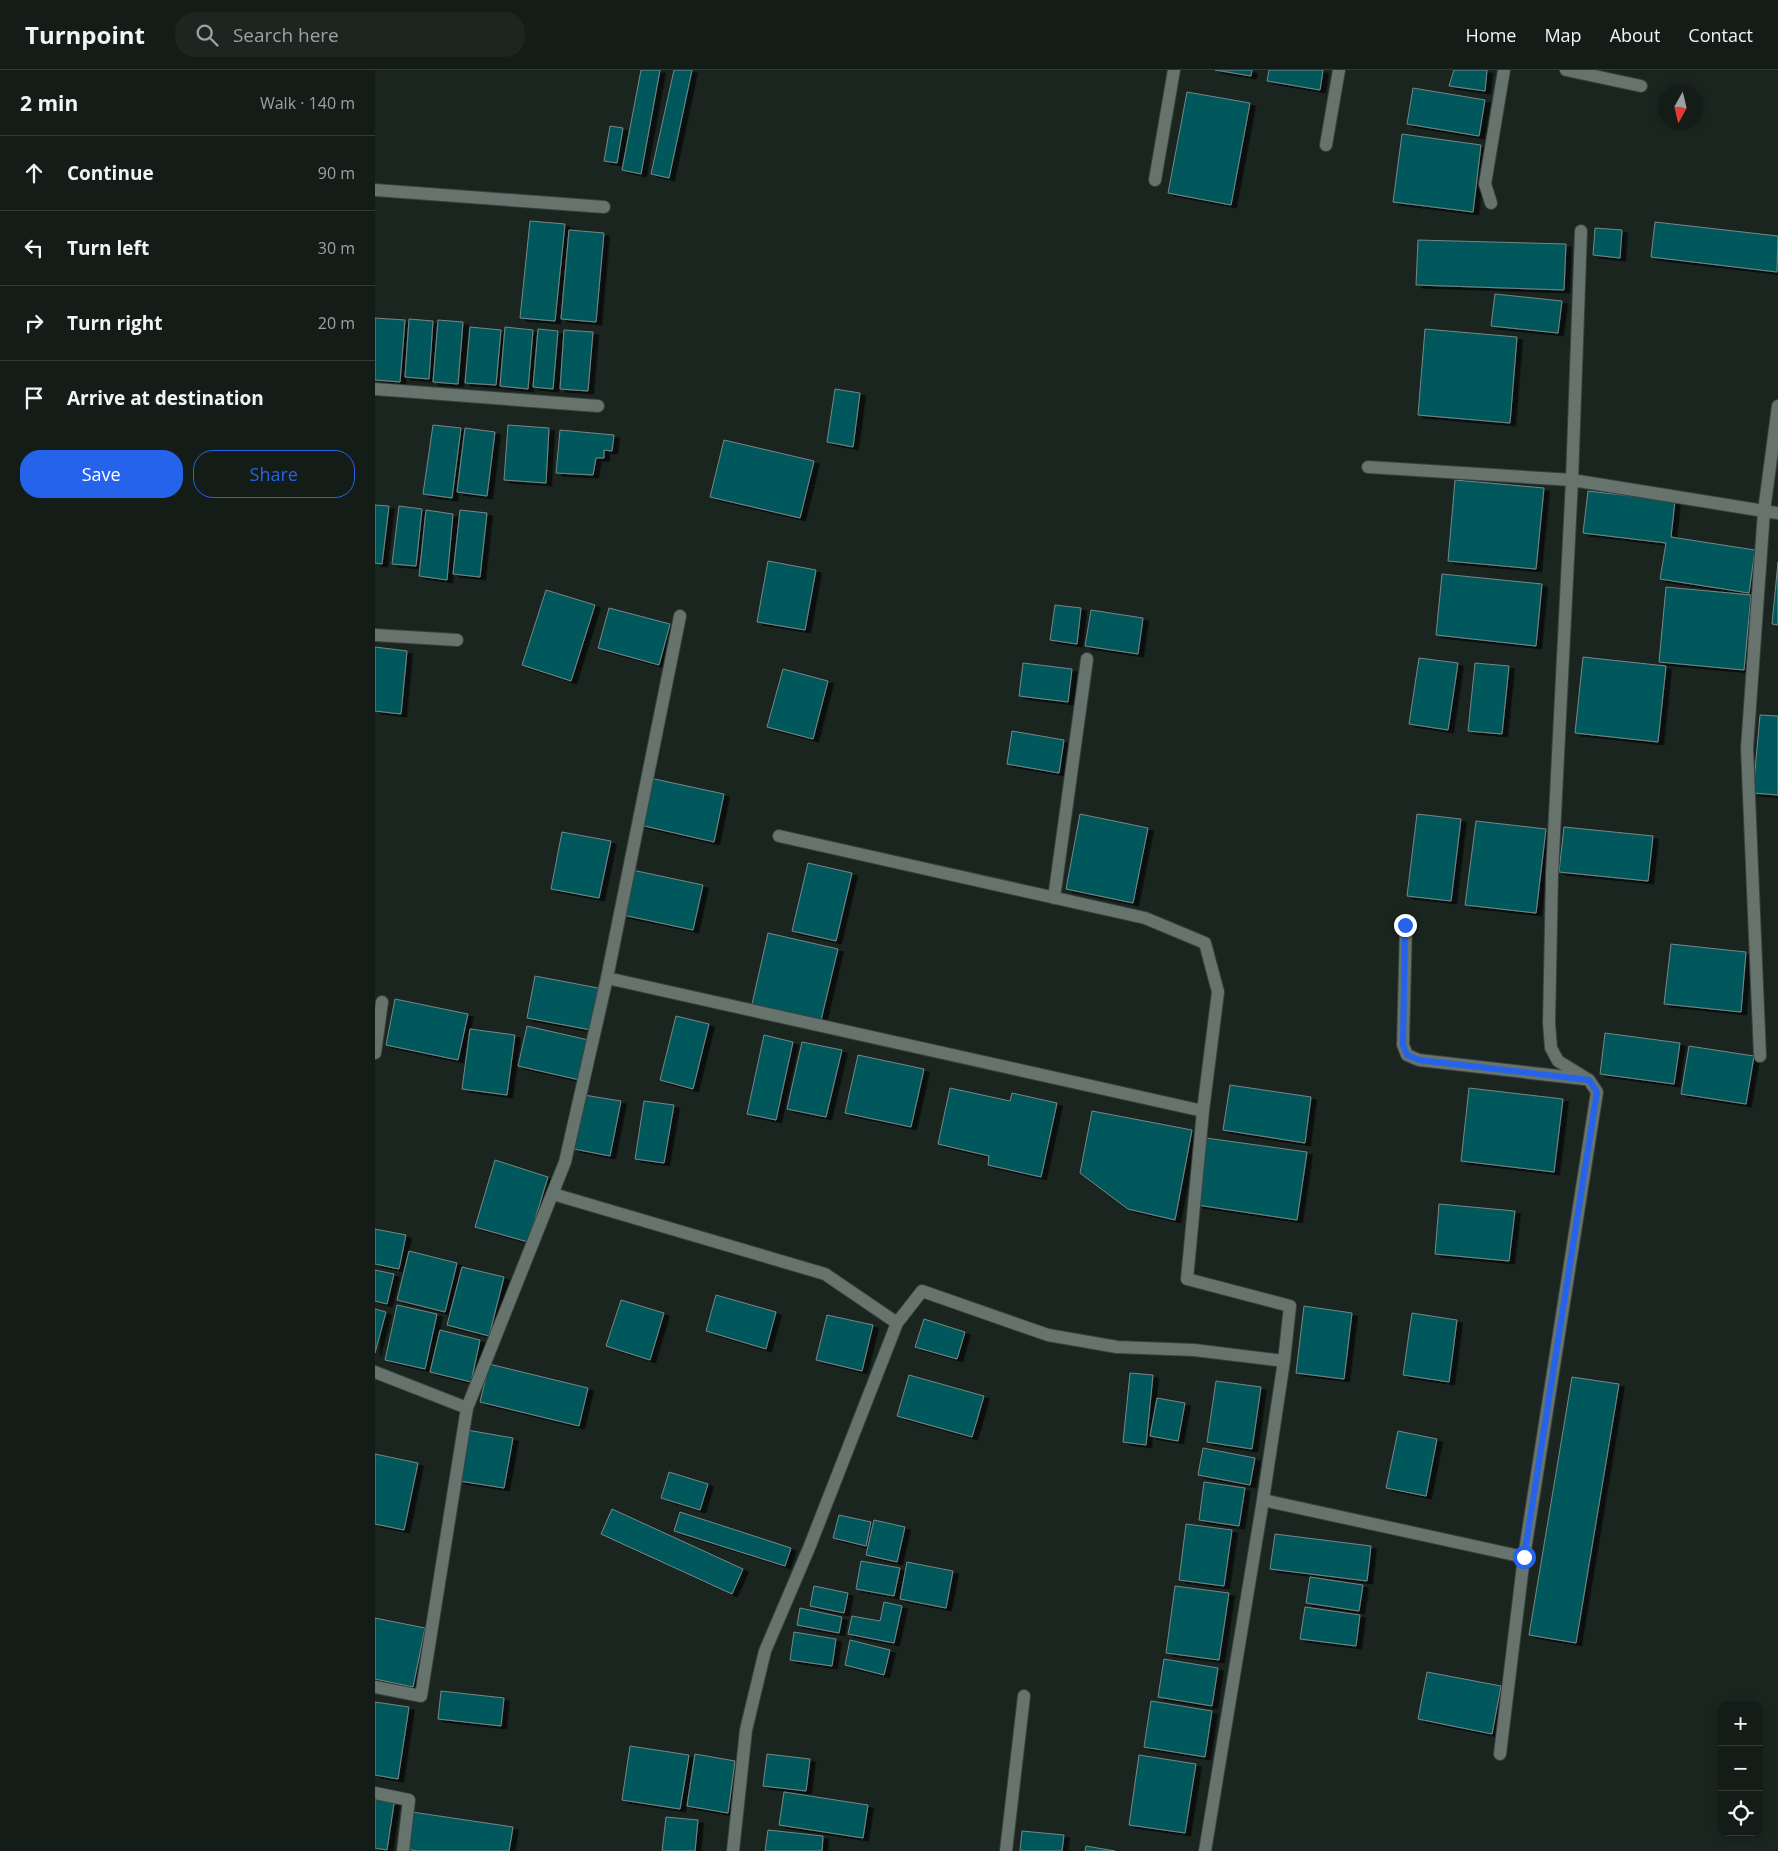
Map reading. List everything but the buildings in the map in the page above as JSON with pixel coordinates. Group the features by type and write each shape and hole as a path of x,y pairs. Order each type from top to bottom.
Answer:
{"street":[{"path":"1155,180 1174,70"},
{"path":"1326,145 1339,70"},
{"path":"1491,203 1485,184 1504,70"},
{"path":"1566,70 1641,86"},
{"path":"375,190 604,208"},
{"path":"1500,1754 1524,1557 1597,1092 1589,1080 1558,1061 1551,1048 1549,1023 1552,874 1572,480 1581,231"},
{"path":"375,389 598,406"},
{"path":"1760,1056 1747,748 1765,511 1778,406"},
{"path":"1368,467 1572,480 1778,512"},
{"path":"375,1687 421,1696 467,1408 565,1162 607,978 680,616"},
{"path":"375,634 457,640"},
{"path":"1054,898 1087,659"},
{"path":"779,836 1145,918 1205,943 1218,992 1203,1111 1187,1279 1290,1306 1285,1361 1205,1851"},
{"path":"1405,925 1403,1045 1407,1055 1419,1060 1589,1080"},
{"path":"607,978 1203,1111"},
{"path":"375,1053 382,1002"},
{"path":"553,1194 825,1274 897,1323"},
{"path":"733,1851 746,1730 765,1650 809,1548 897,1323 922,1291 1048,1335 1117,1347 1194,1350 1285,1361"},
{"path":"375,1372 467,1408"},
{"path":"1263,1500 1524,1557"},
{"path":"1007,1851 1024,1696"},
{"path":"375,1793 409,1800 403,1851"}],"route":[{"path":"1405,925 1403,1045 1407,1055 1419,1060 1589,1080 1597,1092 1524,1557"}]}
